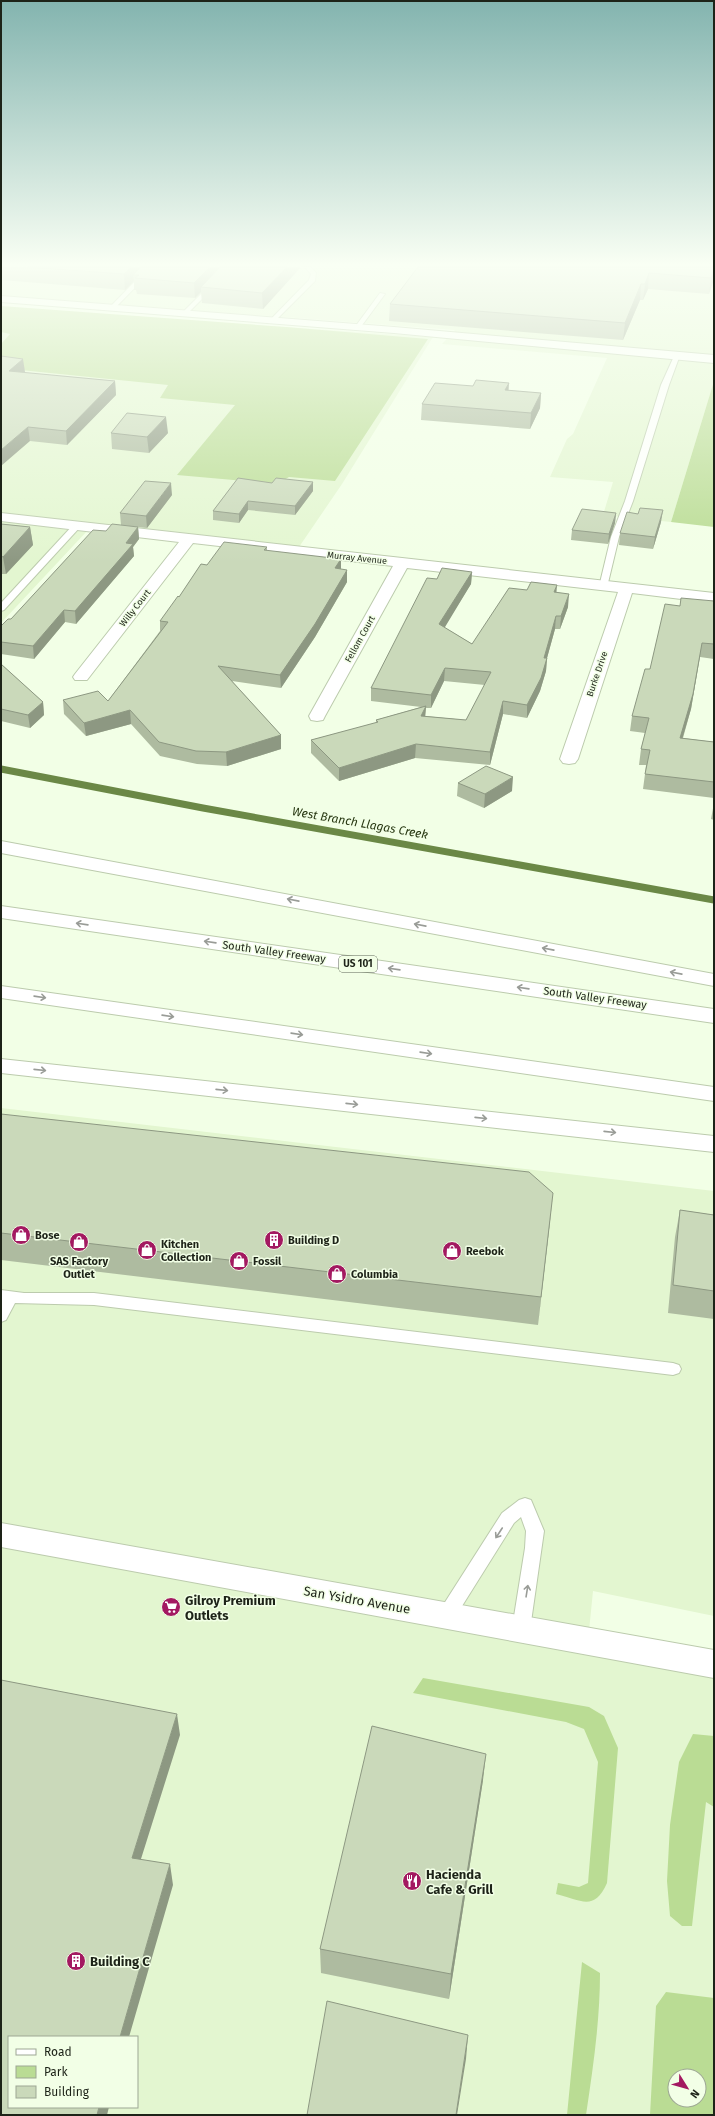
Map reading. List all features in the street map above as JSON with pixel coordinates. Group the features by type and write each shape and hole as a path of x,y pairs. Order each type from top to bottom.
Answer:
{"main road":[{"name":"Murray Avenue","path":"1,517 626,590 714,598"},
{"name":"Willy Court","path":"82,677 189,539"},
{"name":"Fellom Court","path":"317,716 402,563"},
{"name":"Burke Drive","path":"569,759 626,590"},
{"path":"1,847 714,980"},
{"name":"South Valley Freeway","path":"1,912 714,1016"},
{"path":"1,992 714,1094"},
{"path":"1,1066 714,1144"},
{"name":"San Ysidro Avenue","path":"1,1535 714,1664"}],"lane":[{"path":"603,587 615,537 629,501 660,406 664,384 672,366"},
{"path":"1,608 77,526"},
{"path":"1,1316 5,1296 94,1298 673,1370"},
{"path":"446,1616 508,1518 525,1504 535,1531 534,1548 521,1630"}],"shaded area":[{"path":"1,366 415,366 342,484 299,547 88,530 1,623"},
{"path":"604,366 714,366 714,381 671,522 603,515 613,482 550,477 567,439 573,434"},
{"name":"Gilroy Premium Outlets","path":"1,1108 714,1191 714,1616 593,1591 588,1641 714,1664 714,2115 1,2115"}],"green space":[{"path":"1,366 410,366 335,481 289,477 277,484 177,475 235,405 160,398 168,385 1,368"},
{"path":"714,381 714,527 671,522"},
{"path":"423,1678 589,1707 604,1716 618,1748 607,1883 597,1898 586,1902 556,1894 558,1883 579,1887 588,1883 598,1762 584,1729 566,1722 413,1693"},
{"path":"693,1734 714,1736 714,1807 706,1802 692,1926 682,1926 670,1916 667,1881 670,1825 679,1762"},
{"path":"582,1962 600,1973 600,1991 594,2062 586,2115 567,2115"},
{"path":"666,1992 714,1998 714,2115 650,2115 656,2006"}],"building":[{"path":"1,366 15,366 9,371 115,381 66,431 28,427 1,450"},
{"path":"476,380 509,383 505,390 541,393 531,413 422,404 435,383 473,386"},
{"path":"127,413 166,417 147,437 111,433"},
{"path":"238,478 272,483 276,478 313,482 295,506 248,501 239,514 213,511"},
{"path":"145,481 171,483 146,516 120,513"},
{"path":"640,508 663,510 655,537 620,533 627,512 638,514"},
{"path":"582,509 616,513 609,534 572,530"},
{"path":"1,524 30,527 3,557 1,556"},
{"path":"112,524 138,527 126,543 133,544 75,611 64,610 33,646 1,642 1,626 8,619 11,619 93,530 106,531"},
{"path":"224,542 267,547 264,550 341,559 335,568 347,570 315,624 280,675 218,666 281,735 226,752 196,751 159,742 130,710 84,723 63,700 98,691 108,701 168,622 160,621 178,596 179,597 201,564 207,565"},
{"path":"442,568 472,572 439,624 472,644 509,588 527,590 531,582 557,585 554,592 569,594 561,616 556,616 544,658 547,658 541,678 527,705 503,701 490,752 416,744 339,768 311,740 378,722 376,720 426,706 421,716 466,720 491,672 445,668 431,695 371,688 427,578 437,579"},
{"path":"681,598 714,601 714,644 702,643 693,694 680,738 714,742 714,782 645,774 650,750 641,749 649,718 632,716 645,669 650,669 665,604 680,606"},
{"path":"1,664 43,702 28,715 1,709"},
{"path":"486,766 513,777 485,794 458,783"},
{"name":"Building D","path":"1,1114 529,1172 553,1193 541,1297 1,1233"},
{"path":"680,1210 714,1215 714,1291 673,1285"},
{"name":"Building C","path":"1,1680 177,1714 132,1858 170,1864 120,2036 8,2036 8,2108 99,2108 97,2115 1,2115"},
{"path":"372,1726 486,1754 451,1974 320,1949"},
{"path":"327,2001 468,2035 456,2115 307,2115"}],"waterway":[{"name":"West Branch Llagas Creek","path":"1,769 203,808 714,900"}],"place":[{"name":"Bose","path":"21,1235"},
{"name":"Building D","path":"274,1240"},
{"name":"SAS Factory Outlet","path":"79,1242"},
{"name":"Kitchen Collection","path":"147,1250"},
{"name":"Reebok","path":"452,1251"},
{"name":"Fossil","path":"239,1261"},
{"name":"Columbia","path":"337,1274"},
{"name":"Gilroy Premium Outlets","path":"171,1607"},
{"name":"Hacienda Cafe & Grill","path":"412,1881"},
{"name":"Building C","path":"76,1961"}]}
